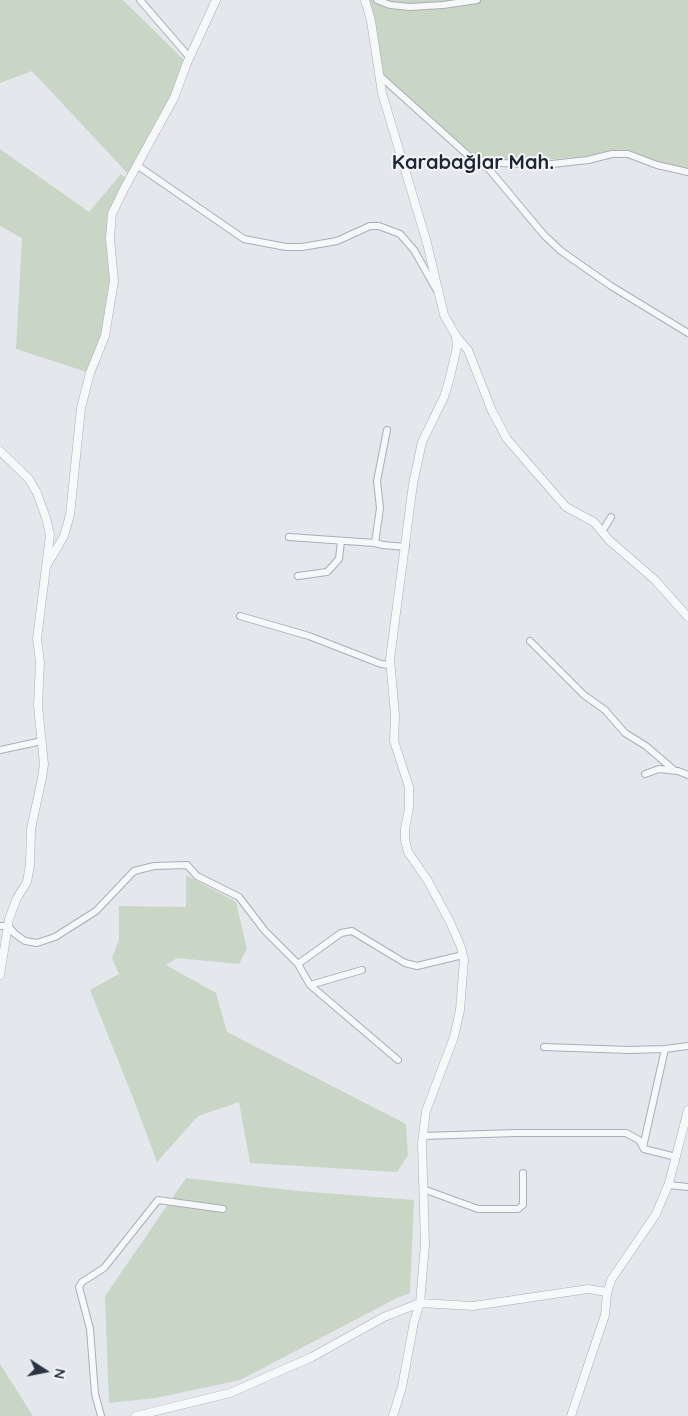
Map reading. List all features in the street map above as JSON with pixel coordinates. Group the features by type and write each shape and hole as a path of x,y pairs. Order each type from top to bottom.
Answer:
{"street":[{"path":"140,0 190,58"},
{"path":"47,565 64,536 70,515 81,408 90,373 105,336 114,281 110,238 112,214 174,98 216,0"},
{"path":"365,0 371,21 373,44 386,110 428,243 444,315 456,336 468,350 492,411 507,439 566,507 594,522 629,559 655,580 688,617"},
{"path":"378,0 390,5 410,7 477,0"},
{"path":"380,76 471,158 488,168 544,235 561,251 611,286 688,333"},
{"path":"478,162 543,165 588,160 612,154 628,154 657,165 688,172"},
{"path":"138,166 244,239 286,248 337,241 370,226 379,226 400,234 414,250 437,290"},
{"path":"393,1416 402,1387 414,1322 420,1303 425,1244 423,1136 426,1111 454,1037 460,1010 464,960 450,922 428,881 408,852 405,829 409,808 409,787 394,741 395,715 390,665 413,484 422,442 444,397 449,381 457,347 456,336"},
{"path":"375,543 380,508 377,481 387,430"},
{"path":"0,451 29,478 37,493 50,535 37,639 40,662 38,706 44,764 31,829 30,865 27,882 4,926 0,974"},
{"path":"602,532 611,517"},
{"path":"289,537 406,547"},
{"path":"298,576 327,572 339,559 341,541"},
{"path":"240,616 309,636 381,664 390,665"},
{"path":"530,641 584,695 605,710 625,733 646,746 674,770"},
{"path":"0,750 42,741"},
{"path":"645,774 659,769 674,770 688,775"},
{"path":"4,926 25,941 37,943 55,937 96,911 134,871 154,866 187,865 197,876 239,897 265,932 298,964 310,985 398,1060"},
{"path":"298,964 341,933 352,931 405,963 417,966 463,955"},
{"path":"310,985 362,970"},
{"path":"544,1047 629,1050 688,1046"},
{"path":"643,1147 665,1049"},
{"path":"571,1416 605,1315 611,1280 656,1214 668,1185 688,1110"},
{"path":"423,1136 516,1133 626,1133 639,1140 644,1149 676,1157"},
{"path":"423,1189 478,1209 518,1209 523,1205 523,1173"},
{"path":"668,1185 688,1187"},
{"path":"101,1416 95,1394 90,1329 79,1287 82,1282 104,1268 158,1200 223,1209"},
{"path":"136,1416 230,1393 312,1357 384,1317 420,1303 473,1306 588,1289 608,1292"}],"green space":[{"path":"0,0 123,0 187,63 131,177 32,71 0,83"},
{"path":"365,0 688,0 688,175 612,154 476,166 380,76"},
{"path":"0,149 89,212 121,174 129,181 110,233 112,295 90,373 16,349 22,238 0,226"},
{"path":"186,875 236,902 247,949 239,964 177,958 166,965 216,993 227,1032 406,1124 408,1155 397,1172 250,1163 239,1102 198,1116 157,1162 90,990 119,974 112,958 119,939 119,906 186,907"},
{"path":"186,1178 298,1191 414,1200 410,1293 240,1380 156,1398 109,1403 105,1296"},
{"path":"0,1364 33,1416 0,1416"}],"district":[{"name":"Karabağlar Mah.","path":"473,163"}]}
